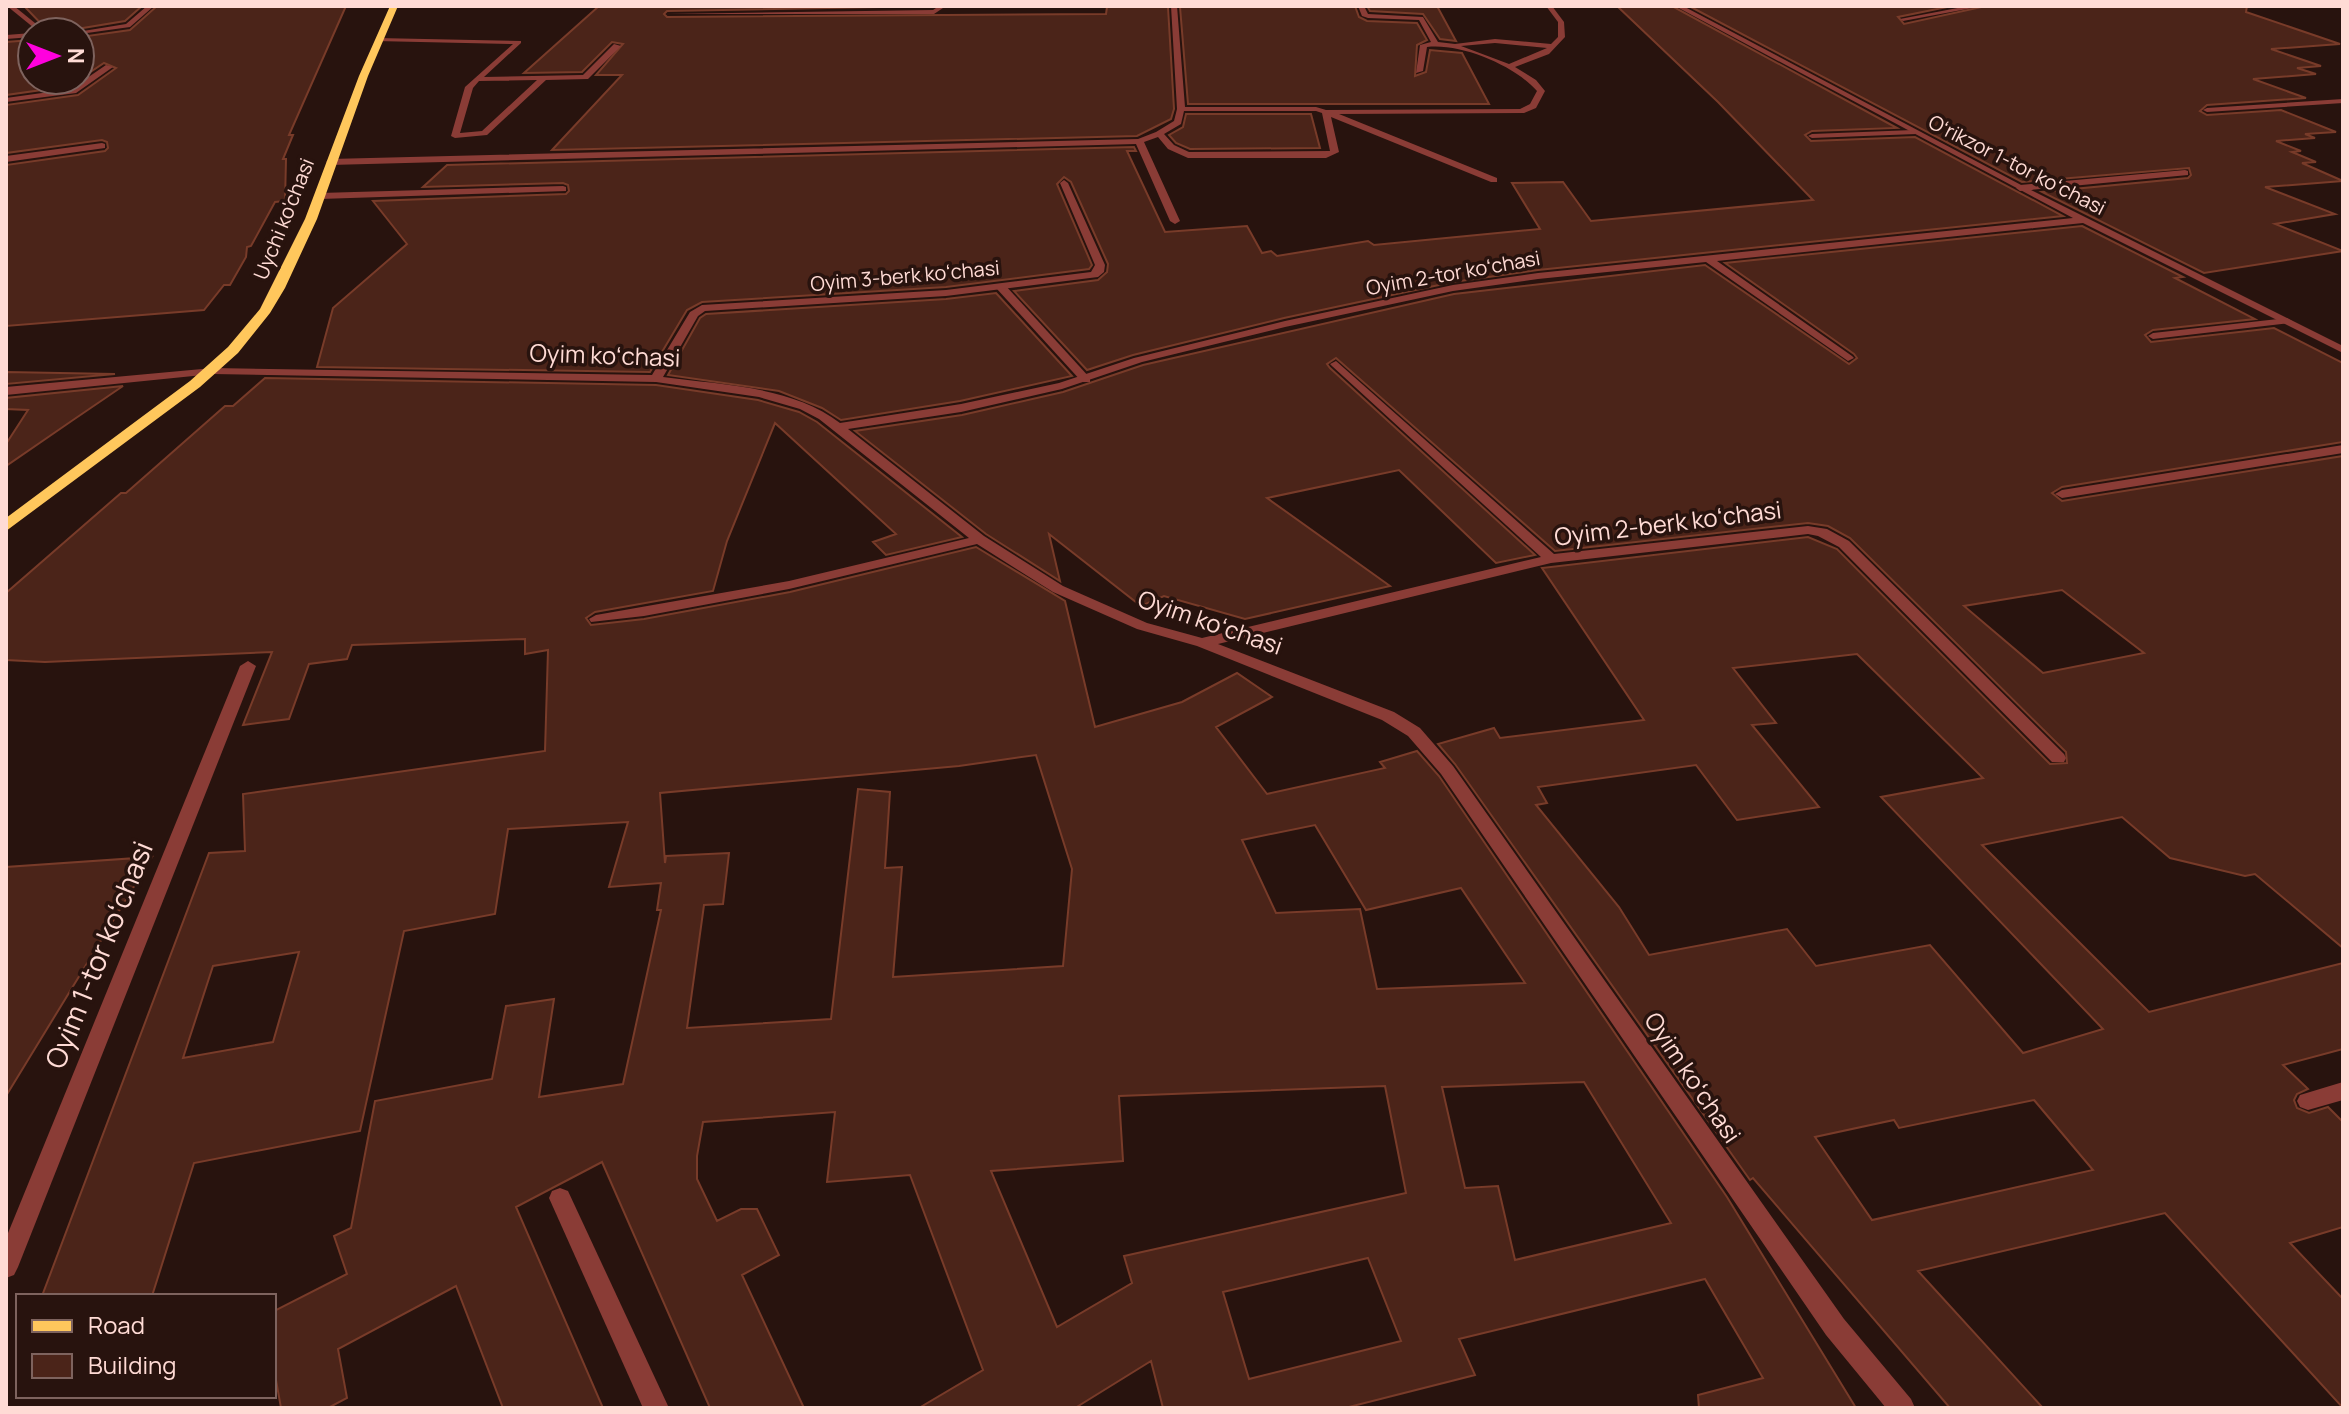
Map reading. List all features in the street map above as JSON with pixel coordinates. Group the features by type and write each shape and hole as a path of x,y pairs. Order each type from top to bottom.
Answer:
{"main road":[{"name":"Uychi ko'chasi","path":"6,526 213,371 255,325 279,288 320,196 377,40 394,6"}],"street":[{"path":"96,30 128,26 151,6"},
{"path":"670,14 934,12 940,11 943,6"},
{"path":"330,162 1139,141 1159,134 1178,122 1181,109 1174,6"},
{"path":"1361,6 1364,15 1368,16 1421,18 1435,43"},
{"path":"1507,67 1546,52 1562,37 1561,22 1549,6"},
{"name":"Oʻrikzor 1-tor koʻchasi","path":"1678,6 2020,188 2343,350"},
{"path":"1903,19 1980,6"},
{"path":"377,40 519,42 469,87 455,136 484,133 543,79"},
{"path":"1419,71 1424,45 1495,41 1553,46"},
{"path":"1326,112 1521,111 1533,106 1541,91 1536,82 1453,44"},
{"path":"477,79 585,77 617,46"},
{"path":"6,100 73,91 109,67"},
{"path":"2207,110 2343,101"},
{"path":"1181,109 1316,109 1411,144 1494,180"},
{"path":"1159,134 1171,147 1188,155 1326,155 1335,152 1326,112"},
{"path":"1812,136 1913,132"},
{"path":"468,157 476,136"},
{"path":"1139,141 1175,221"},
{"path":"6,159 102,146"},
{"path":"2020,188 2185,173"},
{"name":"Oyim 3-berk koʻchasi","path":"656,379 694,314 702,308 888,298 1001,287 1099,272 1100,265 1064,183"},
{"path":"320,196 563,189"},
{"name":"Oyim 2-tor koʻchasi","path":"839,427 961,408 1086,380 1138,360 1453,288 1707,258 2085,220"},
{"path":"1707,258 1848,358"},
{"path":"1001,287 1086,380"},
{"path":"2153,336 2287,321"},
{"path":"1336,364 1551,559"},
{"name":"Oyim koʻchasi","path":"6,391 213,371 656,379 783,399 804,406 839,427 979,539 1058,589 1142,626 1202,643 1388,716 1414,732 1447,770 1511,857 1835,1327 1902,1408"},
{"path":"2062,494 2343,449"},
{"name":"Oyim 2-berk koʻchasi","path":"1202,643 1551,559 1796,530 1822,532 1844,544 2058,758"},
{"path":"596,619 711,602 910,558 979,539"},
{"name":"Oyim 1-tor koʻchasi","path":"6,1267 248,666"},
{"path":"2308,1101 2343,1091"},
{"path":"560,1198 656,1408"}],"building":[{"path":"24,6 142,6 125,21 96,26 96,16 34,16"},
{"path":"157,6 346,6 289,135 293,135 283,159 286,159 285,201 275,202 251,246 247,247 246,257 230,285 224,285 204,310 6,326 6,165 105,151 108,148 107,142 102,140 6,153 6,105 71,96 96,96 96,82 116,68 104,63 96,68 96,35 130,30"},
{"path":"599,6 934,6 667,11 664,14 667,17 1106,14 1107,7 1168,7 1174,109 1171,119 1137,136 552,150 622,75 596,75 623,44 612,42 582,72 524,73"},
{"path":"1355,6 1359,17 1367,21 1417,23 1427,40 1417,45 1415,76 1426,72 1430,50 1462,53 1489,104 1188,104 1180,7"},
{"path":"1367,6 1437,6 1456,41 1440,39 1423,14 1370,11"},
{"path":"1617,6 1672,6 1897,128 1812,131 1805,135 1811,141 1915,137 2063,216 1538,270 1453,282 1284,318 1133,355 1087,370 1014,291 1098,280 1107,272 1108,264 1071,182 1064,177 1057,184 1092,265 1089,269 946,287 702,302 687,310 650,372 317,367 333,308 407,244 373,201 566,194 569,191 568,185 563,183 423,187 447,165 1134,147 1136,151 1127,151 1165,232 1247,226 1262,253 1271,251 1277,256 1368,241 1374,245 1540,229 1512,183 1563,182 1591,221 1813,200 1718,102"},
{"path":"1689,6 1952,6 1898,17 1904,24 1986,6 2247,6 2246,12 2340,44 2271,49 2321,66 2297,68 2316,74 2253,79 2306,98 2207,105 2200,111 2207,115 2281,110 2336,132 2305,134 2315,138 2276,141 2301,151 2292,152 2316,162 2302,163 2343,181 2265,187 2335,214 2275,224 2343,251 2204,273 2042,192 2188,178 2191,175 2189,168 2022,182"},
{"path":"16,41 16,94 6,95 6,42"},
{"path":"1186,114 1311,114 1320,148 1190,149 1176,143 1169,135 1183,127"},
{"path":"2082,226 2183,277 2175,278 2255,319 2153,330 2145,335 2151,342 2274,328 2343,363 2343,442 2062,487 2052,493 2062,501 2343,456 2343,948 2255,874 2245,876 2170,858 2122,817 1982,845 2149,1012 2343,963 2343,1049 2283,1065 2308,1089 2297,1094 2294,1100 2297,1108 2309,1113 2328,1107 2343,1122 2343,1227 2290,1243 2343,1299 2343,1408 2165,1213 1918,1271 2043,1408 1950,1408 1753,1178 1750,1180 1438,744 1494,728 1500,738 1644,720 1542,568 1808,537 1837,549 2050,764 2067,763 2066,752 1850,538 1828,526 1808,523 1555,551 1336,358 1327,364 1330,368 1535,555 1496,563 1399,470 1267,498 1390,586 1245,619 1164,596 1141,606 1049,534 1060,581 986,534 855,431 962,415 1063,392 1143,365 1454,294 1705,265 1849,364 1857,358 1725,263","holes":["2062,590 2144,653 2043,673 1964,606","1857,654 1983,778 1881,797 2103,1029 2023,1053 1930,945 1816,966 1787,929 1649,955 1619,907 1536,805 1547,803 1538,787 1696,765 1737,820 1819,807 1752,725 1776,723 1733,668","2034,1100 2093,1170 1872,1220 1815,1137 1894,1120 1899,1128"]},
{"path":"996,293 1072,376 960,401 841,420 822,408 779,391 668,375 700,318 706,314"},
{"path":"6,372 115,374 6,384"},
{"path":"265,378 656,385 758,400 799,412 817,422 962,537 886,555 873,542 896,534 775,423 727,541 713,591 595,612 586,618 591,625 644,619 790,592 976,547 1065,601 1095,727 1182,702 1237,673 1272,697 1216,727 1267,794 1385,768 1380,762 1417,751 1439,776 1727,1197 1856,1408 1699,1408 1698,1395 1763,1378 1705,1279 1459,1339 1475,1375 1345,1408 1163,1408 1151,1361 1075,1408 919,1408 983,1370 910,1175 827,1182 835,1112 703,1122 697,1156 697,1179 717,1221 741,1209 757,1209 779,1255 742,1275 804,1408 710,1408 602,1162 516,1207 603,1408 503,1408 456,1286 338,1349 347,1398 328,1408 281,1408 276,1380 276,1310 347,1274 334,1236 351,1228 375,1101 492,1079 506,1006 554,999 539,1097 623,1084 661,910 657,910 661,883 609,887 628,822 508,829 495,914 404,931 360,1131 194,1163 153,1294 43,1294 209,853 245,851 243,794 545,751 548,650 525,654 525,639 352,645 347,659 309,664 289,719 243,725 272,652 45,662 6,660 6,593 225,406 233,406","holes":["1036,755 1072,869 1063,966 893,977 902,867 885,868 890,792 858,789 831,1019 687,1028 704,905 723,904 729,853 666,856 665,863 660,793 959,766","1315,825 1366,910 1461,888 1525,983 1377,989 1360,909 1276,913 1242,840","299,952 273,1042 183,1058 213,966","1584,1082 1671,1223 1515,1260 1498,1186 1465,1188 1442,1087","1385,1086 1406,1193 1124,1256 1132,1283 1057,1327 991,1171 1123,1161 1119,1096","1368,1258 1401,1341 1249,1379 1223,1292"]},
{"path":"123,386 6,466 6,444 28,410 6,409 6,398"},
{"path":"152,857 6,1096 6,867"}]}
